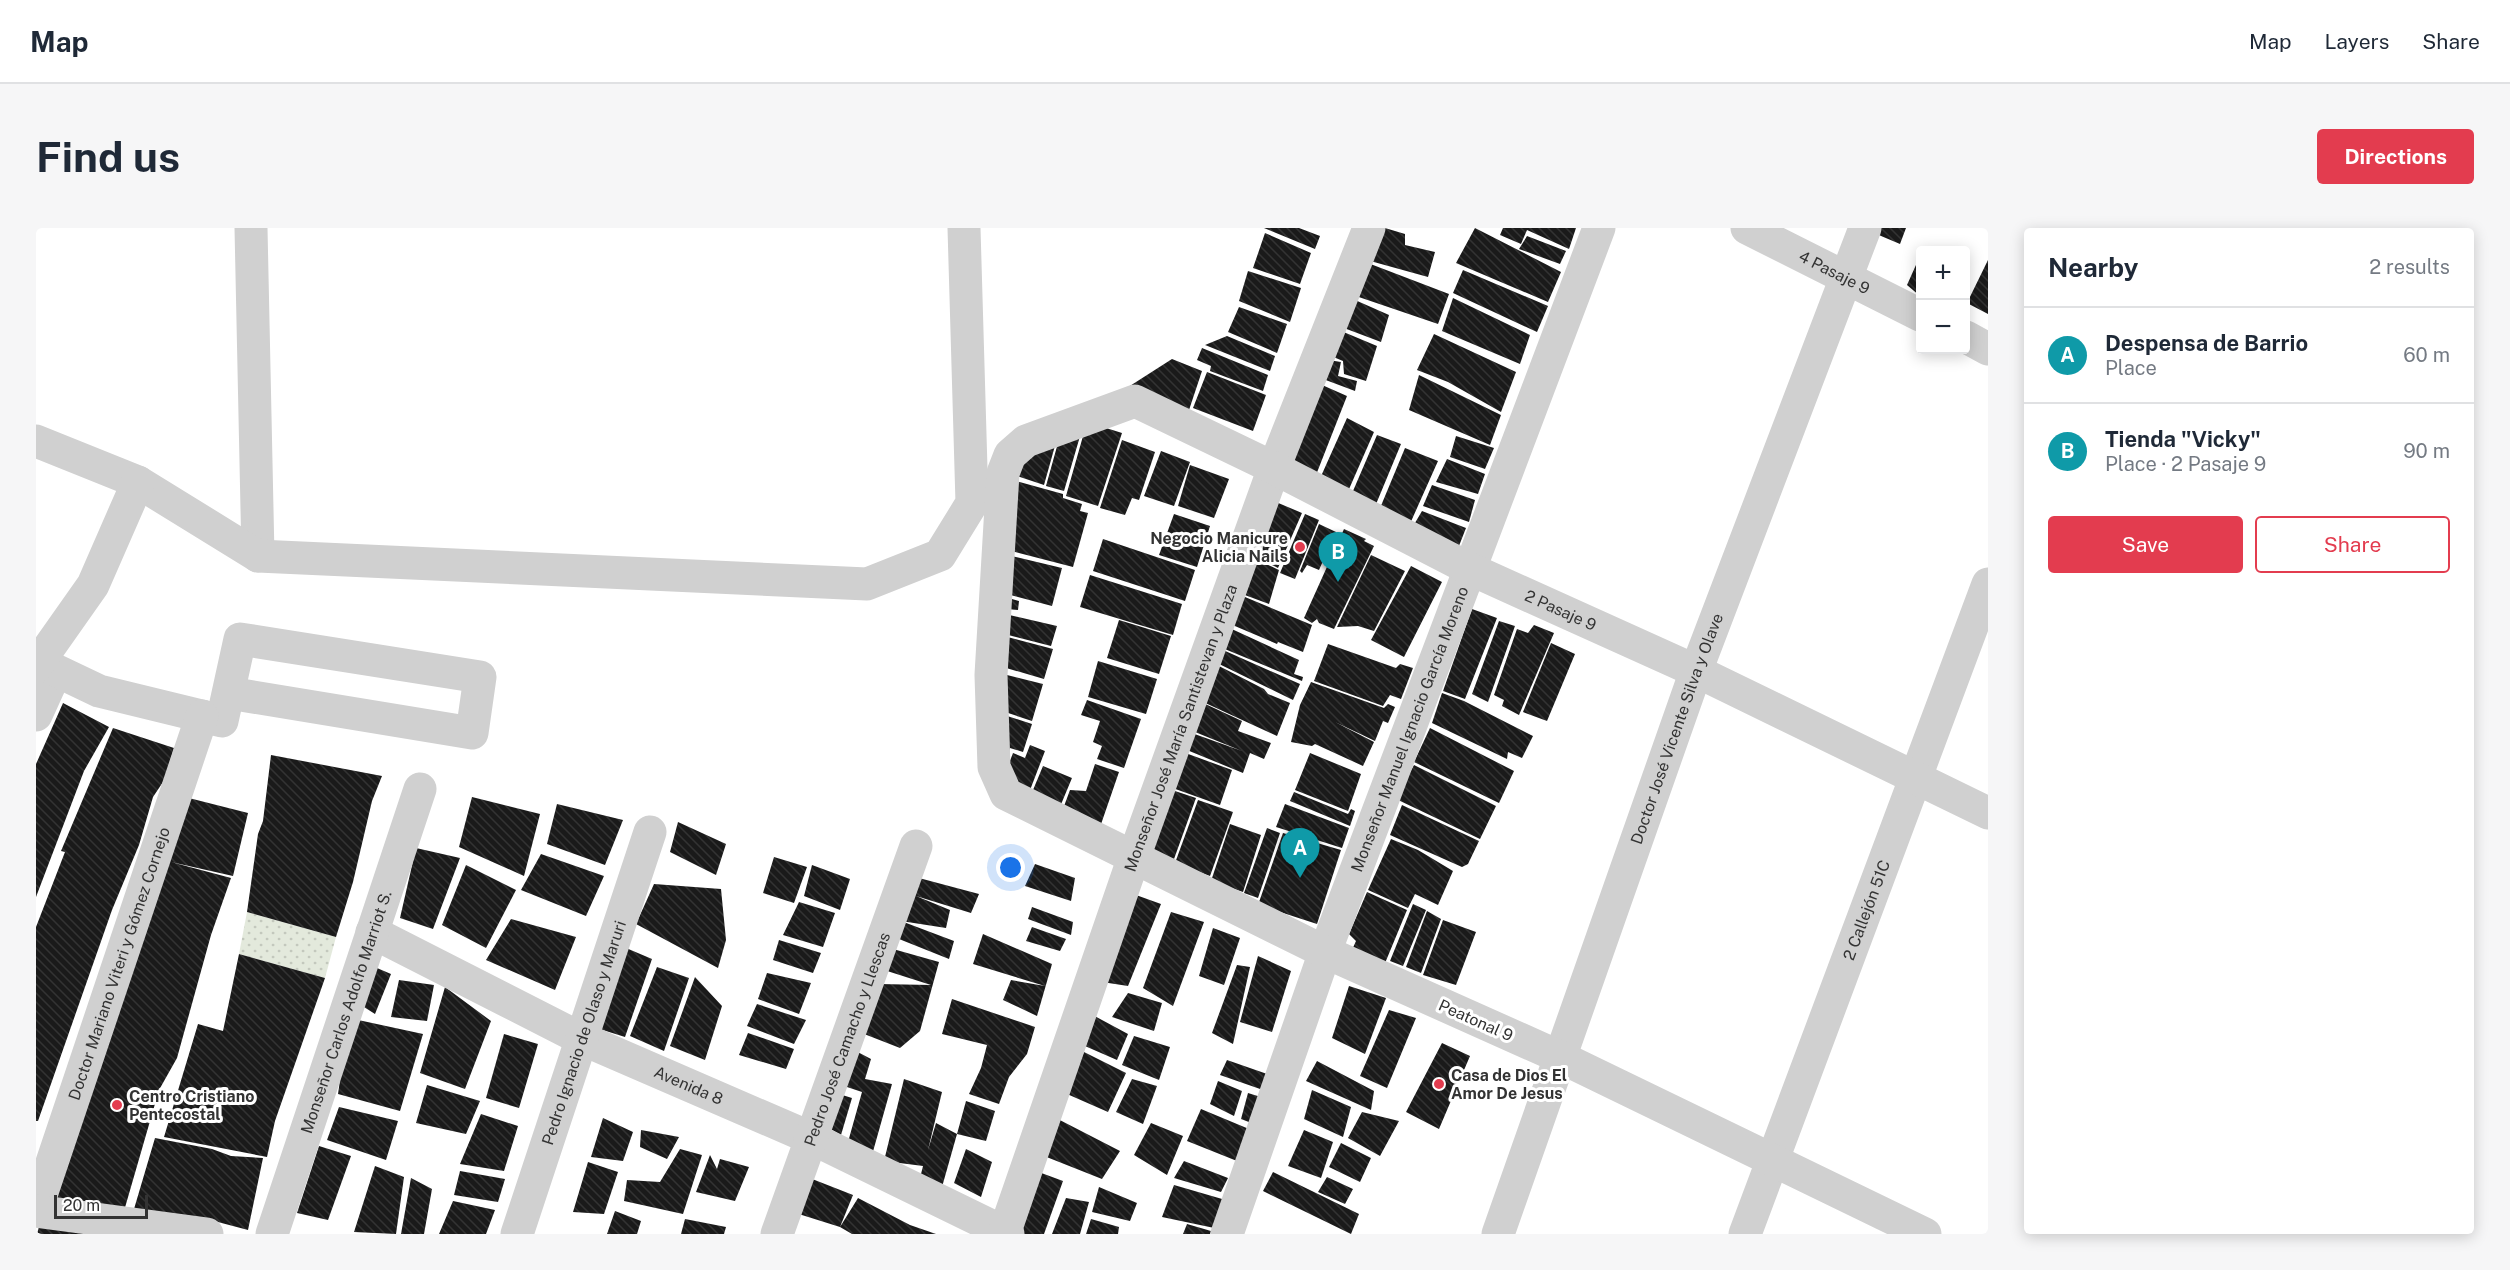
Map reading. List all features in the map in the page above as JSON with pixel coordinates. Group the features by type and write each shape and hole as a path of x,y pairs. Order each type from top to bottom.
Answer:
{"street":[{"path":"251,228 258,556"},
{"path":"36,441 138,482 258,556 867,584 940,555 972,503 964,228"},
{"name":"Monseñor José María Santistevan y Plaza","path":"1006,1233 1134,857 1274,468 1369,228"},
{"name":"Monseñor Manuel Ignacio García Moreno","path":"1227,1234 1325,952 1599,228"},
{"name":"4 Pasaje 9","path":"1747,228 1916,313"},
{"name":"Doctor José Vicente Silva y Olave","path":"1498,1234 1696,671 1865,228"},
{"path":"1970,340 1988,349"},
{"name":"2 Pasaje 9","path":"1135,401 1274,468 1470,569 1696,671 1988,813"},
{"name":"Peatonal 9","path":"1135,401 1026,441 1010,455 1003,472 991,675 994,767 1006,794 1325,952 1560,1057 1774,1159 1924,1234"},
{"path":"37,663 93,585 138,482"},
{"name":"2 Callejón 51C","path":"1745,1234 1988,584"},
{"path":"37,663 99,691 222,721 240,639 480,677 472,733 229,693"},
{"path":"36,715 55,673 37,663"},
{"name":"Doctor Mariano Viteri y Gómez Cornejo","path":"36,1211 202,716"},
{"name":"Monseñor Carlos Adolfo Marriot S.","path":"272,1234 420,789"},
{"name":"Pedro Ignacio de Olaso y Maruri","path":"518,1234 580,1038 650,832"},
{"name":"Pedro José Camacho y Llescas","path":"777,1234 916,846"},
{"name":"Avenida 8","path":"372,932 580,1038 811,1138 1006,1233"},
{"path":"36,1211 207,1234"}],"shaded area":[{"path":"247,912 336,937 325,978 239,954"}],"building":[{"path":"1264,228 1299,228 1320,236 1315,249"},
{"path":"1373,228 1385,228 1405,234 1405,245 1435,252 1428,277 1363,259"},
{"path":"1475,228 1561,272 1548,302 1456,263"},
{"path":"1503,228 1576,228 1569,249 1527,230 1521,244 1500,235"},
{"path":"1876,228 1906,228 1900,244 1874,233"},
{"path":"1265,233 1311,253 1300,284 1253,268"},
{"path":"1527,236 1566,251 1560,264 1519,249"},
{"path":"1360,260 1449,294 1438,324 1347,293"},
{"path":"1988,260 1988,314 1970,305 1970,297"},
{"path":"1916,265 1916,293 1907,285"},
{"path":"1463,270 1548,306 1537,332 1453,293"},
{"path":"1248,271 1301,288 1290,322 1239,301"},
{"path":"1346,296 1389,315 1381,342 1336,325"},
{"path":"1453,298 1530,335 1520,364 1442,331"},
{"path":"1239,307 1287,324 1277,353 1228,332"},
{"path":"1334,328 1377,346 1366,381 1344,374 1343,361 1326,354"},
{"path":"1434,334 1516,372 1501,412 1448,382 1417,370"},
{"path":"1227,336 1275,356 1270,371 1205,345"},
{"path":"1202,348 1268,375 1263,391 1210,371 1211,366 1197,360"},
{"path":"1172,359 1202,371 1188,413 1122,391"},
{"path":"1322,359 1341,362 1338,376 1357,381 1355,391 1315,376"},
{"path":"1207,372 1266,395 1253,431 1193,408"},
{"path":"1419,375 1501,415 1490,445 1409,410"},
{"path":"1313,381 1347,396 1316,475 1280,463"},
{"path":"1347,418 1374,432 1346,496 1318,483"},
{"path":"1087,422 1122,433 1098,506 1066,496"},
{"path":"1083,426 1064,491 1046,486 1061,432"},
{"path":"1058,435 1044,485 1017,476 1028,445"},
{"path":"1377,435 1401,444 1374,509 1350,498"},
{"path":"1456,436 1494,448 1485,469 1450,457"},
{"path":"1122,440 1155,452 1139,500 1132,498 1125,515 1100,508"},
{"path":"1405,448 1438,461 1409,526 1378,513"},
{"path":"1161,451 1190,462 1174,506 1144,496"},
{"path":"1447,459 1485,474 1478,494 1436,482"},
{"path":"1190,465 1229,479 1214,518 1178,506"},
{"path":"1016,481 1063,494 1063,498 1082,504 1080,511 1088,513 1073,567 1004,549"},
{"path":"1432,485 1475,500 1469,522 1423,506"},
{"path":"1269,499 1302,513 1278,568 1248,553"},
{"path":"1422,511 1466,528 1457,551 1412,528"},
{"path":"1174,514 1210,526 1197,567 1159,555"},
{"name":"Negocio Manicure Alicia Nails","path":"1305,514 1319,520 1295,579 1280,573"},
{"path":"1319,524 1336,532 1319,570 1307,565 1302,573 1300,571"},
{"path":"1344,529 1366,539 1364,541 1374,546 1334,629 1319,623 1317,619 1312,623 1304,618"},
{"path":"1103,539 1195,570 1185,601 1093,571"},
{"path":"1003,554 1062,568 1052,606 999,592"},
{"path":"1247,555 1279,570 1269,604 1234,591"},
{"path":"1371,555 1405,571 1374,631 1358,626 1337,627"},
{"path":"1411,566 1442,582 1404,657 1371,640"},
{"path":"1090,575 1182,604 1173,635 1080,607"},
{"path":"1233,592 1312,625 1303,652 1278,642 1277,644 1223,621"},
{"path":"998,595 1019,601 1018,610 1006,609 1005,614 1057,626 1051,646 996,632"},
{"path":"1472,609 1497,618 1465,699 1443,691"},
{"path":"1119,620 1171,636 1159,674 1107,658"},
{"path":"1499,621 1515,626 1488,702 1472,694"},
{"path":"1223,625 1299,660 1294,674 1303,677 1302,681 1215,645"},
{"path":"1534,625 1554,633 1519,715 1502,706 1504,700 1494,695 1517,629 1528,633"},
{"path":"996,634 1053,649 1044,679 996,665"},
{"path":"1551,643 1575,654 1547,721 1523,712"},
{"path":"1328,644 1396,668 1400,664 1413,668 1401,699 1390,695 1383,706 1314,681"},
{"path":"1223,650 1300,684 1293,700 1217,663"},
{"path":"1098,661 1157,679 1146,714 1088,697"},
{"path":"1217,665 1264,689 1268,694 1290,703 1277,736 1201,701"},
{"path":"995,672 1043,684 1032,721 996,709"},
{"path":"1311,682 1384,708 1388,704 1395,707 1388,723 1383,721 1375,741 1335,722 1374,742 1363,766 1315,744 1312,746 1291,742 1300,705"},
{"path":"1442,693 1464,701 1533,736 1522,758 1508,752 1507,759 1432,723"},
{"path":"1087,700 1141,719 1124,768 1097,759 1102,746 1093,742 1100,721 1081,715"},
{"path":"1201,702 1242,721 1238,731 1271,743 1264,759 1250,753 1243,773 1182,748 1189,732 1242,751 1190,730"},
{"path":"63,703 109,727 84,771 36,897 36,764"},
{"path":"995,712 1032,724 1023,752 1010,748 1008,754"},
{"path":"113,728 174,748 165,779 153,797 139,845 112,910 38,1121 36,1121 36,927 65,852 61,851"},
{"path":"1430,728 1514,771 1499,803 1414,762"},
{"path":"1030,745 1045,751 1027,798 1003,779 1013,753 1025,758"},
{"path":"1180,751 1232,770 1220,805 1167,786"},
{"path":"1310,753 1361,774 1348,811 1295,790"},
{"path":"271,755 382,776 372,801 353,882 336,937 247,912 258,834 263,821"},
{"path":"1095,764 1119,772 1099,830 1060,817 1070,790 1086,791"},
{"path":"1414,765 1496,806 1480,839 1396,799"},
{"path":"1043,766 1072,778 1057,814 1028,802"},
{"path":"1166,788 1196,798 1174,859 1144,848"},
{"path":"1294,792 1348,814 1351,809 1355,811 1350,826 1290,801"},
{"path":"181,796 248,813 233,876 171,862 231,878 211,935 177,1058 159,1090 124,1211 50,1199"},
{"path":"472,797 540,814 524,876 459,847"},
{"path":"1198,800 1233,812 1210,876 1175,863"},
{"path":"557,804 623,820 605,865 547,844"},
{"path":"1285,804 1349,828 1342,848 1276,827"},
{"path":"1402,805 1479,841 1468,864 1462,867 1390,835"},
{"path":"678,822 726,844 716,875 670,852"},
{"path":"1230,824 1261,835 1243,892 1211,881"},
{"path":"1267,828 1280,833 1258,898 1244,893"},
{"path":"1283,833 1341,850 1317,924 1258,905"},
{"path":"1391,839 1418,850 1453,871 1438,905 1415,894 1408,908 1368,890"},
{"path":"416,848 460,858 433,929 400,918"},
{"path":"541,854 604,876 586,916 521,890"},
{"path":"774,857 807,867 794,903 763,893"},
{"path":"1035,864 1075,878 1071,901 1025,886"},
{"path":"466,865 516,890 486,948 442,925"},
{"path":"812,865 850,879 840,910 804,896"},
{"path":"919,878 979,894 971,913 916,896 950,910 946,928 901,921 954,941 949,959 894,937"},
{"path":"654,884 721,889 726,940 718,968 636,924"},
{"path":"1367,892 1407,910 1383,968 1351,952 1356,941 1349,934"},
{"path":"1136,895 1161,904 1128,986 1102,982"},
{"path":"799,902 835,913 823,947 783,935"},
{"path":"1413,904 1426,910 1403,966 1390,961"},
{"path":"1032,907 1073,922 1071,935 1028,919"},
{"path":"1427,911 1441,919 1421,973 1406,967"},
{"path":"1171,912 1204,922 1173,1006 1143,988"},
{"path":"511,919 576,937 555,990 486,960"},
{"path":"1443,920 1476,932 1456,985 1423,975"},
{"path":"1032,927 1066,939 1060,951 1026,941"},
{"path":"1213,928 1240,938 1224,985 1199,976"},
{"path":"983,934 1052,964 1037,1016 1003,1000 1011,980 1045,986 973,964"},
{"path":"779,940 821,953 813,973 773,960"},
{"path":"619,945 652,959 625,1037 590,1026"},
{"path":"893,949 939,962 920,1031 900,1048 859,1032 878,984 931,985 884,970"},
{"path":"239,954 325,978 275,1121 267,1157 164,1137 198,1024 223,1031"},
{"path":"1258,956 1291,971 1272,1032 1240,1022"},
{"path":"370,965 391,974 375,1014 356,1002"},
{"path":"1237,965 1250,967 1233,1044 1212,1033"},
{"path":"657,967 689,978 664,1051 630,1036"},
{"path":"767,973 811,983 799,1014 758,999"},
{"path":"695,977 722,1006 705,1060 670,1046"},
{"path":"399,980 434,985 427,1021 391,1017"},
{"path":"1349,986 1386,998 1365,1054 1332,1038"},
{"path":"445,987 491,1021 465,1089 420,1073"},
{"path":"1128,993 1162,1003 1154,1031 1112,1017"},
{"path":"952,999 1035,1027 1027,1054 1009,1077 999,1104 969,1094 981,1068 987,1045 942,1034"},
{"path":"757,1004 806,1020 794,1044 747,1026"},
{"path":"1389,1010 1416,1018 1387,1088 1360,1076"},
{"path":"1089,1013 1128,1034 1117,1060 1078,1043"},
{"path":"349,1018 423,1034 400,1111 338,1094"},
{"path":"748,1033 794,1049 786,1069 739,1055"},
{"path":"504,1034 538,1044 519,1108 486,1098"},
{"path":"1134,1036 1170,1047 1159,1080 1122,1065"},
{"name":"Casa de Dios El Amor De Jesus","path":"1442,1043 1470,1056 1439,1129 1406,1112"},
{"path":"852,1049 871,1059 865,1079 892,1084 872,1155 848,1142 862,1092 832,1082"},
{"path":"1084,1052 1126,1073 1108,1112 1067,1094"},
{"path":"1227,1060 1270,1075 1263,1090 1220,1075"},
{"path":"1317,1061 1374,1091 1371,1110 1306,1081"},
{"path":"904,1079 942,1092 928,1150 936,1123 957,1134 942,1187 920,1178 923,1166 884,1161"},
{"path":"1132,1079 1157,1086 1143,1124 1116,1112"},
{"path":"1218,1081 1242,1091 1234,1116 1210,1104"},
{"path":"427,1085 480,1101 466,1134 416,1123"},
{"path":"1312,1090 1351,1107 1343,1137 1304,1119"},
{"path":"1248,1093 1264,1098 1254,1124 1241,1119"},
{"path":"839,1094 852,1098 841,1135 827,1127"},
{"path":"966,1101 995,1111 986,1141 957,1134"},
{"path":"339,1107 398,1121 386,1160 327,1140"},
{"path":"1201,1109 1249,1129 1237,1161 1187,1141"},
{"path":"1362,1112 1399,1121 1380,1156 1348,1138"},
{"path":"481,1114 518,1126 504,1171 460,1164"},
{"path":"1052,1116 1120,1151 1102,1179 1039,1154"},
{"path":"603,1118 633,1132 623,1161 591,1157"},
{"path":"1151,1123 1183,1136 1167,1175 1134,1155"},
{"path":"641,1130 679,1137 667,1159 640,1147"},
{"path":"1304,1130 1333,1142 1321,1178 1288,1166"},
{"path":"155,1138 212,1149 231,1156 263,1158 248,1230 199,1217 134,1209"},
{"path":"1341,1143 1371,1158 1360,1182 1329,1167"},
{"path":"319,1146 351,1156 328,1220 297,1213"},
{"path":"680,1149 702,1155 683,1214 624,1201 627,1180 660,1182"},
{"path":"966,1149 992,1162 981,1197 954,1183"},
{"path":"710,1155 717,1169 720,1159 749,1167 735,1201 696,1192"},
{"path":"1184,1161 1228,1178 1221,1192 1174,1178"},
{"path":"588,1162 618,1172 604,1214 573,1212"},
{"path":"375,1166 404,1177 396,1234 354,1232"},
{"path":"460,1171 505,1179 498,1202 454,1195"},
{"path":"1036,1171 1063,1181 1044,1234 1018,1234"},
{"path":"1273,1172 1359,1214 1351,1234 1263,1191"},
{"path":"802,1175 853,1195 840,1227 786,1210"},
{"path":"1327,1177 1353,1189 1345,1204 1318,1192"},
{"path":"411,1178 432,1189 424,1234 401,1234"},
{"path":"1174,1185 1229,1201 1219,1229 1162,1217"},
{"path":"1099,1187 1137,1203 1130,1221 1092,1212"},
{"path":"858,1198 910,1225 936,1234 852,1234 840,1227"},
{"path":"1066,1198 1089,1202 1080,1234 1052,1234"},
{"path":"453,1201 495,1210 486,1234 439,1234"},
{"path":"615,1211 641,1221 637,1234 607,1234"},
{"path":"41,1219 89,1234 37,1234"},
{"path":"685,1219 726,1227 724,1234 681,1234"},
{"path":"1091,1219 1119,1227 1118,1234 1086,1234"},
{"path":"1187,1224 1211,1231 1210,1234 1183,1234"}],"place":[{"name":"Negocio Manicure Alicia Nails","path":"1300,547"},
{"name":"Tienda \"Vicky\"","path":"1338,582"},
{"name":"Despensa de Barrio","path":"1300,878"},
{"name":"Casa de Dios El Amor De Jesus","path":"1439,1084"},
{"name":"Centro Cristiano Pentecostal","path":"117,1105"}]}
